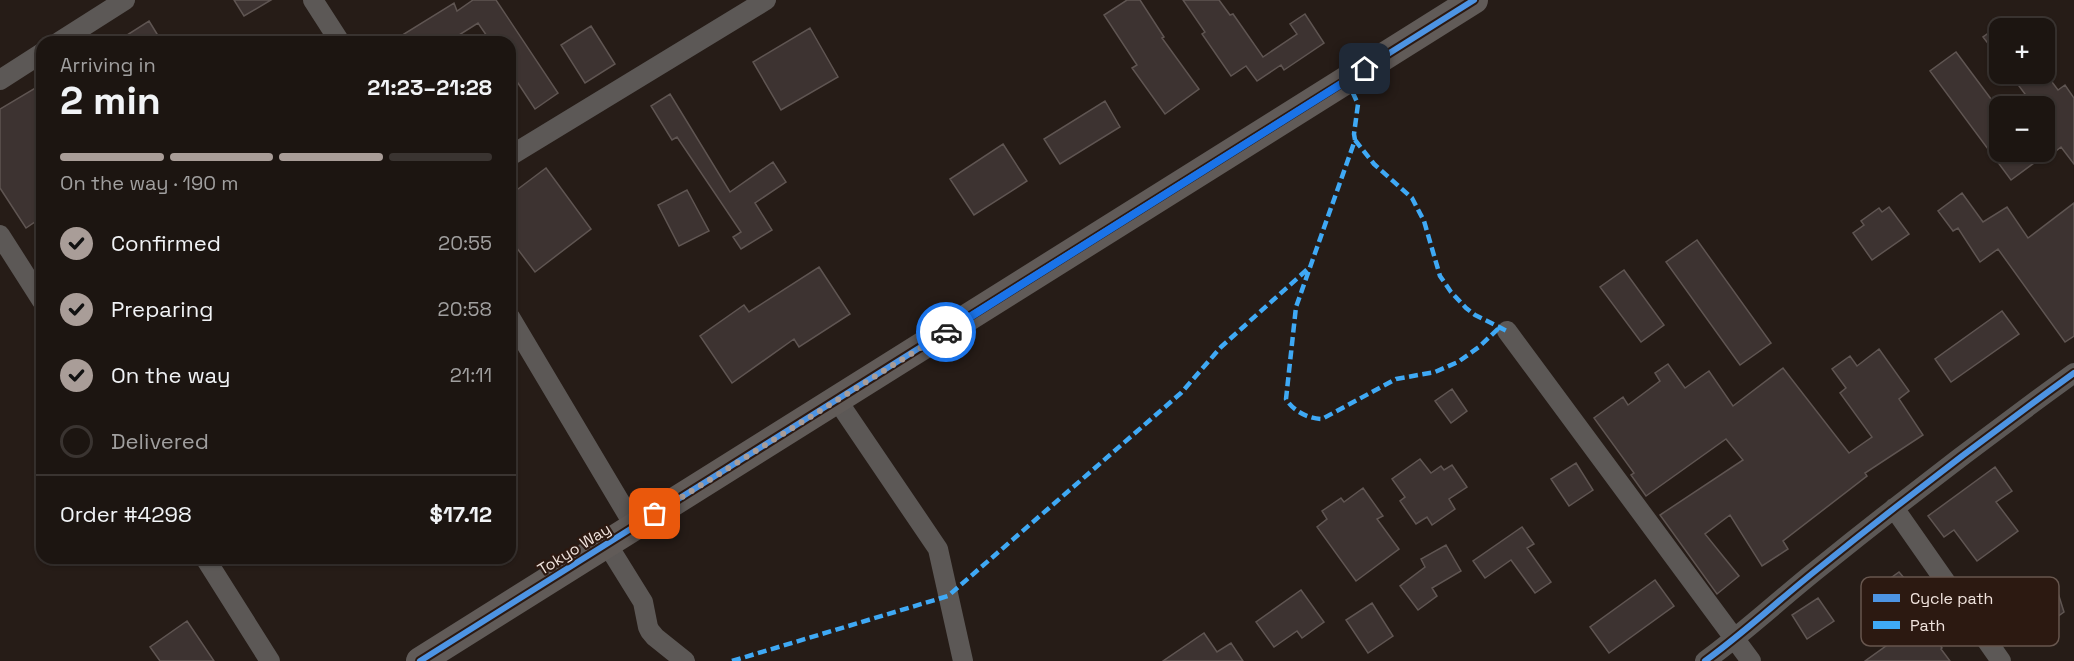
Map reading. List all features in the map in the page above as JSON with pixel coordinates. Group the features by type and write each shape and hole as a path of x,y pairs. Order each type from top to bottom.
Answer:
{"street":[{"path":"68,36 125,0"},
{"path":"313,0 336,36"},
{"path":"516,152 766,0"},
{"name":"Tokyo Way","path":"420,661 1474,0"},
{"path":"0,80 36,57"},
{"path":"0,234 36,291"},
{"path":"516,327 635,527"},
{"path":"1507,331 1750,661"},
{"path":"1705,661 1734,640 1775,603 1894,508 2074,373"},
{"path":"837,400 938,549 963,661"},
{"path":"1894,508 1942,577"},
{"path":"607,544 643,603 650,631 685,661"},
{"path":"209,564 270,661"},
{"path":"1991,646 2001,661"}],"building":[{"path":"234,0 271,0 244,16"},
{"path":"473,0 496,0 558,93 535,109 516,80 516,36 487,36 478,23 457,36 401,36 454,3 457,11"},
{"path":"1127,0 1140,0 1164,37 1162,38 1199,89 1165,114 1132,68 1137,65 1104,15"},
{"path":"1183,0 1219,0 1230,15 1233,14 1263,57 1297,34 1290,24 1305,14 1324,43 1284,70 1281,65 1257,81 1246,66 1231,76 1202,34 1205,32"},
{"path":"149,21 158,36 125,36"},
{"path":"591,26 615,64 585,83 561,45"},
{"path":"810,28 838,77 781,110 753,62"},
{"path":"1989,33 1989,45 1983,37"},
{"path":"1956,52 1989,96 1989,150 1930,71"},
{"path":"2018,84 2054,84 2058,90 2065,85 2074,98 2074,164 2061,147 2055,152 2055,96 2026,96"},
{"path":"36,88 36,221 26,228 0,188 0,109"},
{"path":"670,94 730,192 773,162 786,182 755,203 772,230 741,249 733,237 741,232 677,137 672,140 651,106"},
{"path":"1105,101 1120,127 1060,164 1044,139"},
{"path":"1003,144 1027,181 974,215 950,179"},
{"path":"1998,162 2035,162 2011,180"},
{"path":"546,168 591,229 535,272 516,247 516,190"},
{"path":"687,190 709,231 679,246 658,205"},
{"path":"1962,193 1983,222 2007,207 2028,238 2074,203 2074,336 2065,342 1998,249 1980,262 1958,228 1953,231 1938,211"},
{"path":"1889,207 1909,234 1872,260 1853,233 1864,225 1861,221 1879,208 1882,212"},
{"path":"1697,240 1771,343 1740,365 1666,262"},
{"path":"819,267 850,314 799,347 794,339 732,383 700,336 744,305 749,312"},
{"path":"1624,270 1664,325 1641,342 1600,287"},
{"path":"2002,311 2019,334 1951,382 1935,359"},
{"path":"1879,349 1909,391 1899,399 1923,435 1865,473 1867,476 1783,541 1788,549 1762,566 1730,515 1705,534 1739,576 1717,594 1660,515 1743,460 1726,439 1646,496 1631,475 1634,473 1594,418 1623,397 1628,405 1660,381 1655,373 1668,364 1685,388 1709,371 1733,406 1783,368 1849,453 1872,437 1840,393 1846,388 1832,369 1850,356 1857,366"},
{"path":"1452,389 1467,411 1451,423 1435,401"},
{"path":"1420,459 1431,473 1441,466 1444,470 1452,465 1467,487 1449,499 1455,509 1432,525 1427,517 1416,524 1400,501 1405,497 1392,479"},
{"path":"1576,463 1593,490 1569,506 1551,479"},
{"path":"1995,467 2012,491 1996,502 2018,531 1977,561 1954,530 1944,537 1928,516"},
{"path":"1363,488 1383,516 1377,519 1399,549 1356,581 1317,527 1327,519 1322,511 1341,498 1344,502"},
{"path":"1522,527 1534,544 1527,548 1551,582 1535,593 1511,560 1485,578 1473,561"},
{"path":"1446,545 1461,571 1432,588 1437,596 1418,610 1400,586 1425,567 1421,559"},
{"path":"1899,572 1903,577 1892,577"},
{"path":"1655,580 1674,606 1609,653 1590,627"},
{"path":"1301,590 1324,622 1302,638 1297,631 1274,647 1256,622"},
{"path":"2059,596 2064,612 2059,616"},
{"path":"1818,598 1834,621 1807,639 1792,615"},
{"path":"1372,603 1393,636 1368,653 1346,620"},
{"path":"187,621 214,661 160,661 150,647"},
{"path":"1204,633 1217,652 1231,643 1243,661 1163,661"},
{"path":"1886,646 1941,646 1950,661 1865,661"}],"marked path":[{"path":"1347,80 1358,104 1355,140 1296,307 1286,399 1302,414 1322,419 1396,379 1435,372 1458,362 1479,347 1500,327"},
{"path":"1355,140 1374,164 1412,198 1424,221 1440,276 1451,292 1475,315 1507,331"},
{"path":"732,661 948,596 1181,393 1221,347 1311,266"}],"cycle path":[{"path":"420,661 1474,0"},
{"path":"1705,661 1882,518 2074,373"}],"way so far":[{"path":"655,514 946,332"}],"route":[{"path":"946,332 1365,69"}]}
